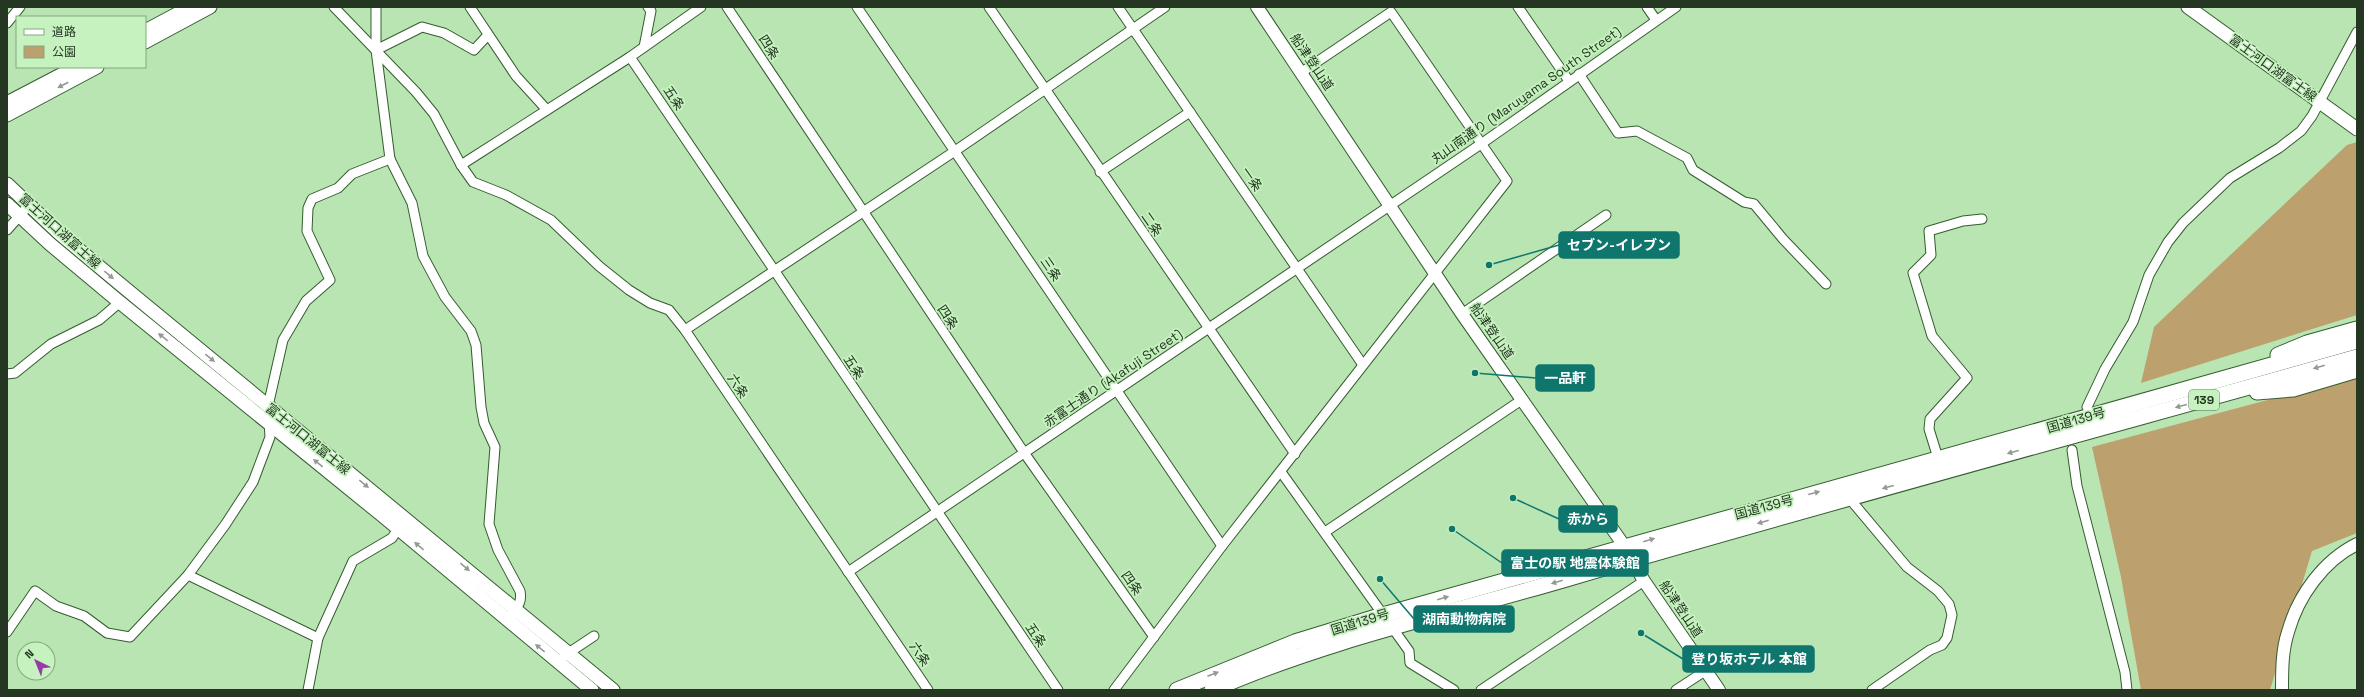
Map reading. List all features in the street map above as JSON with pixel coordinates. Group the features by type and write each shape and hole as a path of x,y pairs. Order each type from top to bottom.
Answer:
{"highway":[{"path":"2218,379 2306,343 2357,329"},
{"name":"国道139号","path":"1178,690 1295,642 1383,615 2357,341"},
{"name":"国道139号","path":"1212,690 1306,655 1392,627 2357,357"},
{"path":"2221,395 2293,389 2357,370"}],"main road":[{"path":"146,30 190,7"},
{"path":"146,41 210,7"},
{"name":"富士河口湖富士線","path":"2188,7 2357,129"},
{"path":"7,104 74,68"},
{"path":"7,115 95,68"},
{"name":"富士河口湖富士線","path":"7,184 120,284 613,690"},
{"name":"富士河口湖富士線","path":"7,204 19,216 120,302 268,422 592,690"}],"street":[{"path":"7,23 20,7"},
{"name":"六条","path":"334,7 376,50 434,114 461,165 473,182 506,195 551,220 599,266 629,290 650,303 669,310 685,330 928,690"},
{"path":"376,7 376,50 390,158 412,203 423,256 445,297 471,331 476,345 481,407 484,423 495,447 490,524 498,550 520,591 521,598 515,609 506,620"},
{"path":"470,7 487,36 516,76 547,110"},
{"path":"644,47 651,11 648,7"},
{"path":"461,165 644,47 701,7"},
{"name":"四条","path":"727,7 862,212 1025,454 1154,637"},
{"name":"三条","path":"857,7 1222,546"},
{"name":"二条","path":"989,7 1045,88 1100,172 1295,454"},
{"name":"一条","path":"1118,7 1363,365"},
{"path":"685,330 955,151 1165,7"},
{"name":"船津登山道","path":"1257,7 1391,204 1462,314 1634,559 1644,581 1719,690"},
{"path":"1518,7 1569,81"},
{"path":"1647,7 1656,20"},
{"name":"丸山南通り (Maruyama South Street)","path":"1391,204 1481,144 1676,7"},
{"path":"1114,690 1222,546 1507,181 1391,12 1302,72"},
{"path":"376,50 422,27 444,33 474,50 487,36"},
{"path":"2088,407 2105,369 2133,322 2149,275 2168,242 2183,223 2230,178 2279,148 2301,131 2319,102 2357,32"},
{"name":"五条","path":"630,56 937,513 1058,690"},
{"path":"1579,74 1618,133 1637,131 1687,158 1693,170 1744,202 1754,204 1788,245 1826,284"},
{"path":"1100,172 1190,112"},
{"path":"7,632 35,591 56,606 84,616 107,633 130,637 188,575 225,525 253,482 270,437 268,406 283,340 306,301 330,280 307,231 308,208 312,199 338,188 352,174 390,158"},
{"name":"赤富士通り (Akafuji Street)","path":"848,572 1025,454 1391,204"},
{"path":"7,230 29,205"},
{"path":"1462,314 1606,215"},
{"path":"1938,458 1929,429 1930,419 1967,378 1932,336 1913,273 1931,255 1929,231 1963,221 1982,219"},
{"path":"7,374 15,373 51,344 99,320 120,302"},
{"path":"1326,532 1522,399"},
{"path":"2072,450 2077,486 2125,672 2127,690"},
{"path":"1281,472 1326,532 1409,651 1410,663 1454,690"},
{"path":"1849,498 1907,567 1938,591 1949,604 1952,615 1947,638 1942,645 1930,650 1872,690"},
{"path":"308,690 318,638 353,561 392,538 398,529"},
{"path":"2282,690 2283,664 2287,632 2300,601 2321,571 2347,549 2357,544"},
{"path":"188,575 318,638"},
{"path":"1482,690 1644,581"},
{"path":"556,660 594,636"},
{"path":"1676,690 1706,670"}],"green space":[{"path":"2357,142 2357,315 2141,383 2154,327 2347,145"},
{"path":"2357,376 2357,533 2312,551 2270,690 2141,690 2121,577 2092,447"}],"place":[{"name":"セブン-イレブン","path":"1489,265"},
{"name":"一品軒","path":"1475,373"},
{"name":"赤から","path":"1513,498"},
{"name":"富士の駅 地震体験館","path":"1452,529"},
{"name":"湖南動物病院","path":"1380,579"},
{"name":"登り坂ホテル 本館","path":"1641,633"}]}
